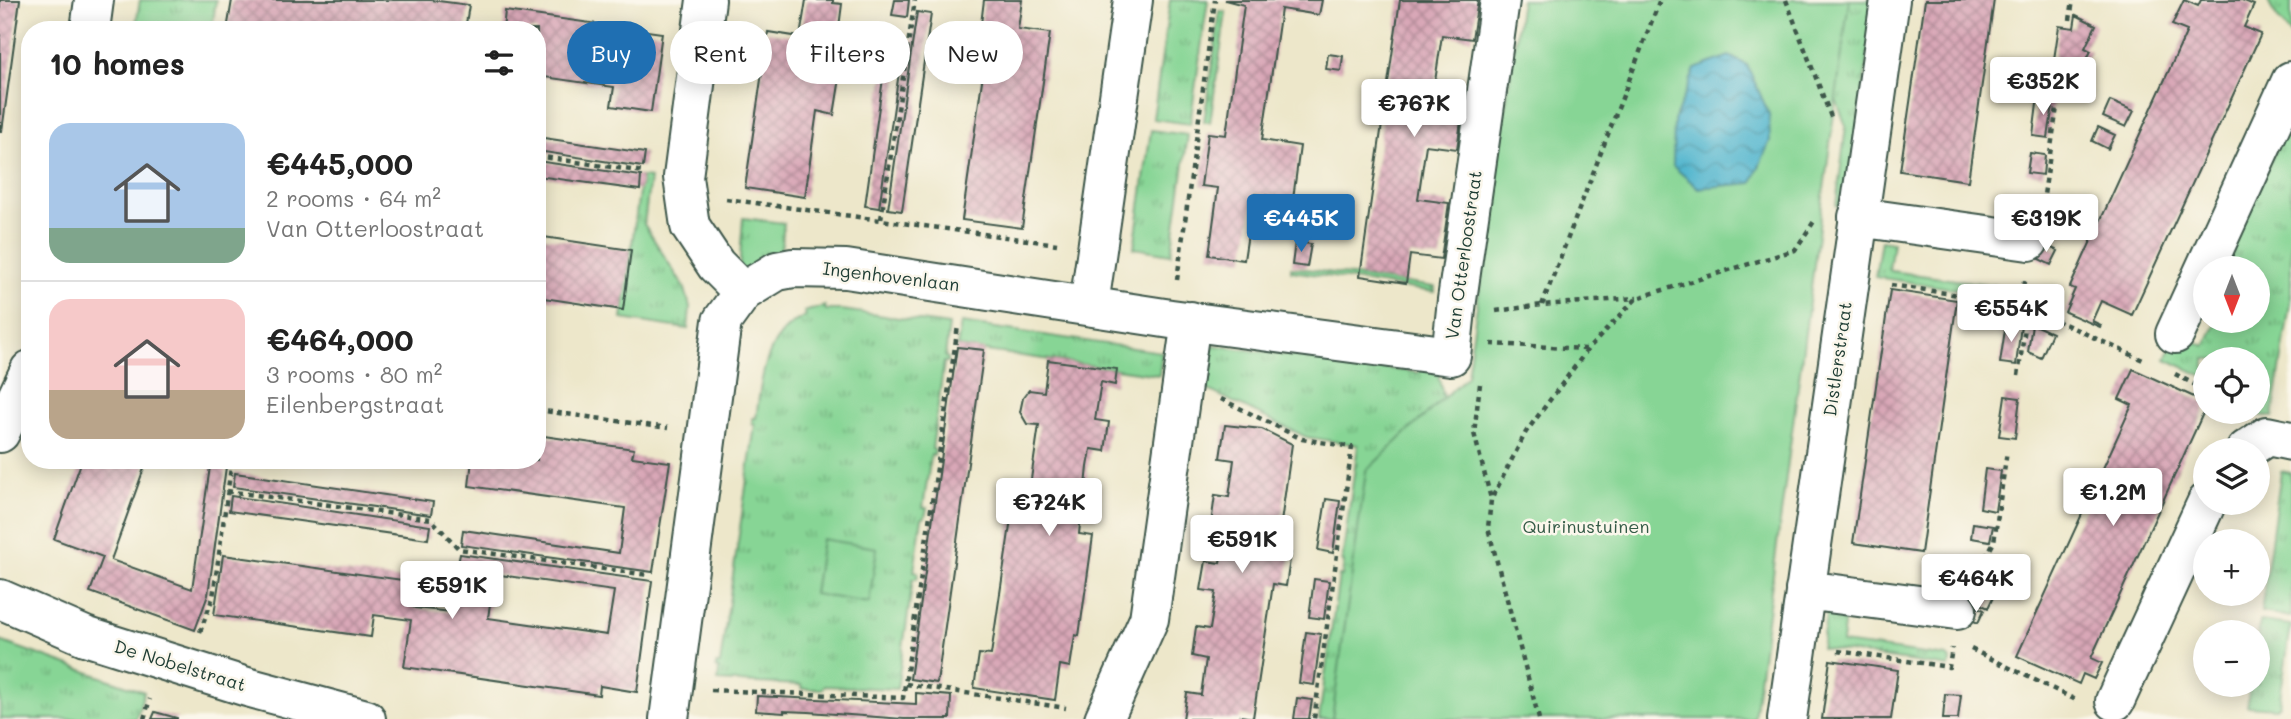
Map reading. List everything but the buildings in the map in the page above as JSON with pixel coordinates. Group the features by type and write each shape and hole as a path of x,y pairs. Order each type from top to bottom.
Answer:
{"street":[{"path":"91,21 94,0"},
{"path":"706,0 684,185 690,226 716,265 743,292"},
{"path":"1089,305 1133,0"},
{"name":"Van Otterloostraat","path":"1089,305 1451,356 1500,0"},
{"name":"Distlerstraat","path":"1787,719 1890,0"},
{"path":"2175,334 2291,80"},
{"path":"1858,217 2029,241"},
{"name":"Ingenhovenlaan","path":"671,704 722,321 743,292 777,271 793,268 846,269 1089,305"},
{"path":"1105,717 1149,619 1182,387 1181,320"},
{"path":"0,433 21,389"},
{"path":"2264,438 2267,436 2291,442"},
{"path":"2115,701 2201,515"},
{"path":"1805,590 1955,626"},
{"name":"De Nobelstraat","path":"0,599 85,636 324,714 366,719"}],"path":[{"path":"881,219 915,0"},
{"path":"1181,320 1215,0"},
{"path":"1542,305 1660,0"},
{"path":"1786,0 1834,126"},
{"path":"2070,20 2073,0"},
{"path":"2021,304 2033,209 2044,195 2062,73"},
{"path":"546,158 881,219 1096,250"},
{"path":"1490,312 1637,298 1795,250 1821,211"},
{"path":"1849,279 2021,304 2152,364"},
{"path":"671,704 903,698 964,287"},
{"path":"1491,500 1526,432 1588,349 1637,298"},
{"path":"2018,376 2028,307"},
{"path":"1451,356 1485,344 1588,349"},
{"path":"2165,370 2193,384"},
{"path":"1480,382 1474,433 1491,500 1488,528 1539,719"},
{"path":"1182,387 1199,389 1302,439 1352,447 1314,719"},
{"path":"546,411 706,433"},
{"path":"1798,641 1815,648 1949,667 1955,626 1994,541 2007,451"},
{"path":"187,669 213,597 231,469"},
{"path":"227,491 431,519 459,549 687,581"},
{"path":"1955,626 2107,714 2115,701"},
{"path":"905,684 1105,717"}],"green space":[{"path":"140,0 216,0 213,21 136,21"},
{"path":"1170,0 1208,0 1190,124 1153,119"},
{"name":"Quirinustuinen","path":"1521,0 1849,0 1754,719 1332,719 1366,471 1467,376"},
{"path":"1798,0 1876,0 1846,208 1836,206 1846,126"},
{"path":"2268,0 2291,0 2291,36 2274,13"},
{"path":"1220,11 1226,12 1210,122 1204,122"},
{"path":"2291,116 2291,296 2273,417 2270,417 2270,347 2193,347 2193,371 2166,359 2177,334 2205,346 2212,333 2270,333 2270,256 2227,256"},
{"path":"1151,130 1188,135 1171,254 1134,248"},
{"path":"641,177 650,178 644,224 685,289 690,307 688,329 622,319"},
{"path":"743,218 784,223 780,257 739,272"},
{"path":"1881,240 1893,242 1889,269 1891,271 2014,288 2017,291 2016,298 1875,277"},
{"path":"1291,267 1435,287 1435,292 1291,271"},
{"path":"825,306 826,310 949,325 945,357 948,362 944,362 932,449 935,450 934,455 931,455 923,508 927,508 925,517 922,518 914,571 918,572 917,579 913,579 897,689 824,686 823,689 802,689 801,685 718,681 719,669 716,664 720,664 755,425 752,424 752,418 756,418 763,373 773,346 781,334 806,316 804,312"},
{"path":"961,323 1162,352 1159,375 957,347"},
{"path":"1212,345 1419,373 1420,369 1437,371 1527,719 1319,719 1339,576 1342,576 1344,562 1342,561 1358,445 1306,437 1202,387 1207,349 1212,350"},
{"path":"2281,471 2291,473 2291,617 2261,612 2262,606 2270,606 2270,549"},
{"path":"822,539 877,548 869,603 814,594"},
{"path":"1827,611 1845,614 1842,643 1947,657 1950,660 1949,667 1821,648"},
{"path":"2270,622 2291,625 2279,705 2276,708 2247,706 2248,697 2270,697"},
{"path":"0,641 144,692 136,719 0,719"}],"water":[{"path":"1729,56 1747,65 1769,114 1770,141 1752,183 1698,188 1673,166 1674,121 1695,69"}]}
